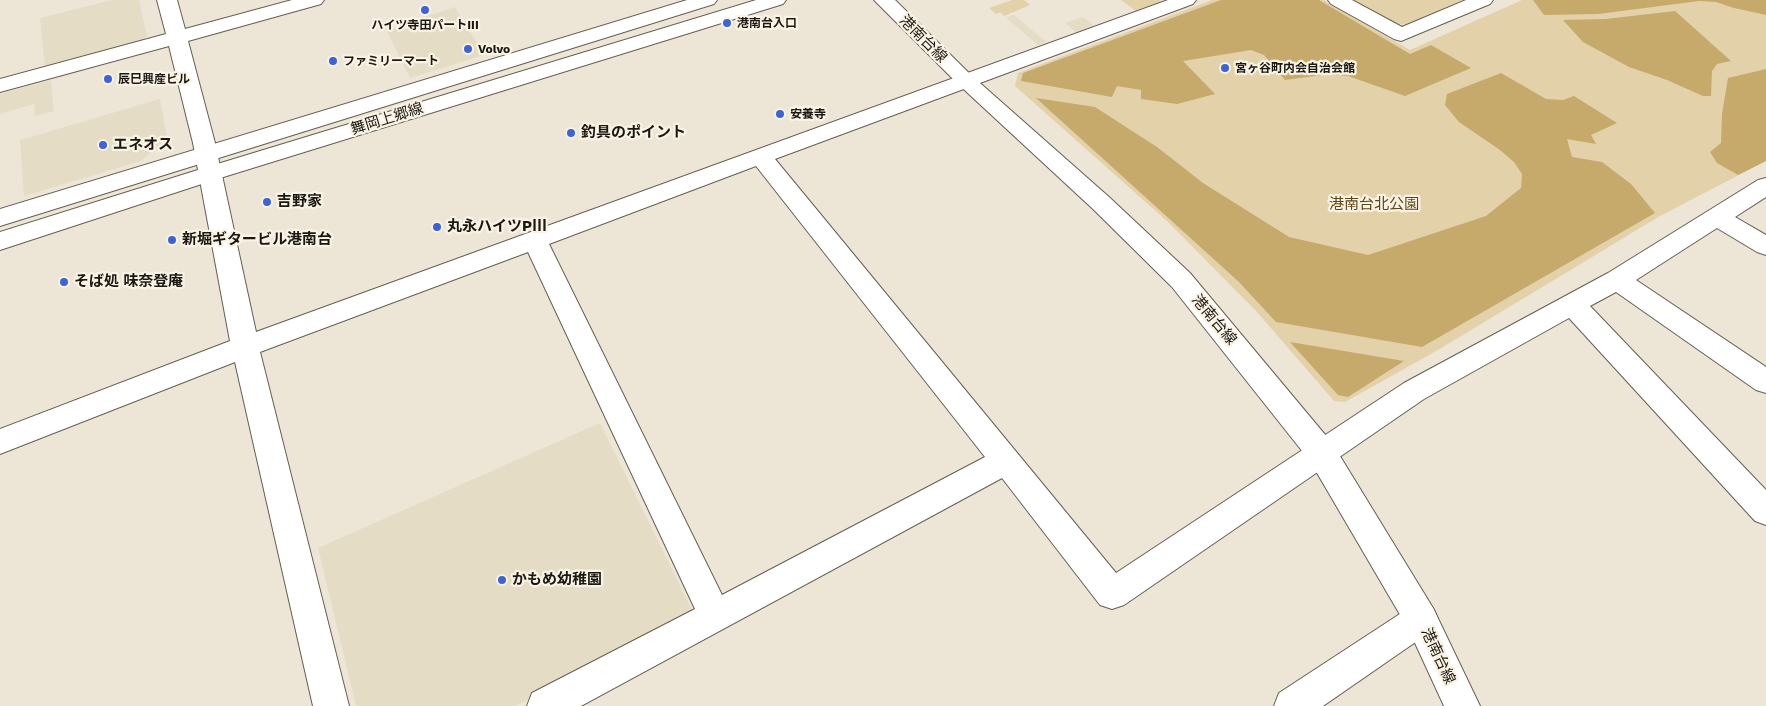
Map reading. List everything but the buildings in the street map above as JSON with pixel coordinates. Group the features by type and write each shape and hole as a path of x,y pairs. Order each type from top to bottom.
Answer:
{"street":[{"path":"167,0 208,163 245,346 331,706"},
{"path":"0,86 314,0"},
{"name":"舞岡上郷線","path":"0,241 208,163 707,0"},
{"name":"舞岡上郷線","path":"0,218 208,163 776,0"},
{"name":"港南台線","path":"884,0 965,80 1101,203 1181,280 1321,452 1421,619 1462,706"},
{"path":"0,442 245,346 1186,0"},
{"path":"1338,0 1401,35 1483,0"},
{"path":"761,157 1112,594 1414,391 1617,280 1766,186"},
{"path":"1717,217 1766,246"},
{"path":"534,239 715,616"},
{"path":"1617,280 1766,382"},
{"path":"1572,304 1766,511"},
{"path":"545,706 1006,461"},
{"path":"1292,706 1421,619"}],"shaded area":[{"path":"112,0 139,0 147,36 137,43 45,68 40,18"},
{"path":"1221,0 1319,0 1410,54 1431,45 1471,68 1405,96 1348,76 1329,74 1285,80 1264,55 1251,50 1183,61 1215,94 1177,104 1141,99 1141,90 1117,86 1112,97 1021,81 1023,73"},
{"path":"1533,0 1766,0 1766,15 1716,2 1699,1 1598,14 1544,15"},
{"path":"455,7 484,55 410,78 387,31"},
{"path":"1675,11 1731,61 1717,64 1712,71 1711,96 1703,96 1667,80 1629,67 1583,42 1563,20 1606,19"},
{"path":"1014,15 1046,42 1038,45 1006,18"},
{"path":"1083,17 1094,26 1077,33 1065,23"},
{"path":"1766,69 1766,161 1738,175 1717,163 1710,152 1721,143 1722,114 1728,78"},
{"path":"1501,73 1546,99 1563,100 1574,96 1617,123 1591,135 1596,144 1567,139 1572,157 1602,162 1631,184 1655,213 1422,347 1276,322 1239,282 1036,98 1095,107 1157,147 1203,183 1289,237 1368,255 1486,216 1521,188 1522,174 1514,162 1459,122 1445,105 1447,94"},
{"path":"51,80 54,111 35,116 34,104 0,114 0,94"},
{"path":"160,99 167,138 141,161 24,196 20,140"},
{"path":"1290,342 1404,361 1348,397 1338,395"},
{"name":"かもめ幼稚園","path":"600,423 693,612 516,706 356,706 318,548"}],"green space":[{"path":"1012,0 1024,0 1030,5 1004,16 1000,12 996,14 989,8"},
{"path":"1121,0 1159,0 1162,2 1136,11"},
{"name":"港南台北公園","path":"1212,0 1324,0 1410,50 1522,0 1766,0 1766,161 1660,216 1438,350 1345,402 1334,401 1257,312 1167,221 1015,86 1018,73"},
{"path":"1354,0 1463,0 1405,25 1391,22"}],"place":[{"name":"ハイツ寺田パートIII","path":"425,10"},
{"name":"港南台入口","path":"727,23"},
{"name":"Volvo","path":"468,49"},
{"name":"ファミリーマート","path":"333,61"},
{"name":"宮ヶ谷町内会自治会館","path":"1225,68"},
{"name":"辰巳興産ビル","path":"108,79"},
{"name":"安養寺","path":"780,114"},
{"name":"釣具のポイント","path":"571,133"},
{"name":"エネオス","path":"103,145"},
{"name":"吉野家","path":"267,202"},
{"name":"丸永ハイツPⅢ","path":"437,227"},
{"name":"新堀ギタービル港南台","path":"172,240"},
{"name":"そば処 味奈登庵","path":"64,282"},
{"name":"かもめ幼稚園","path":"502,580"}]}
